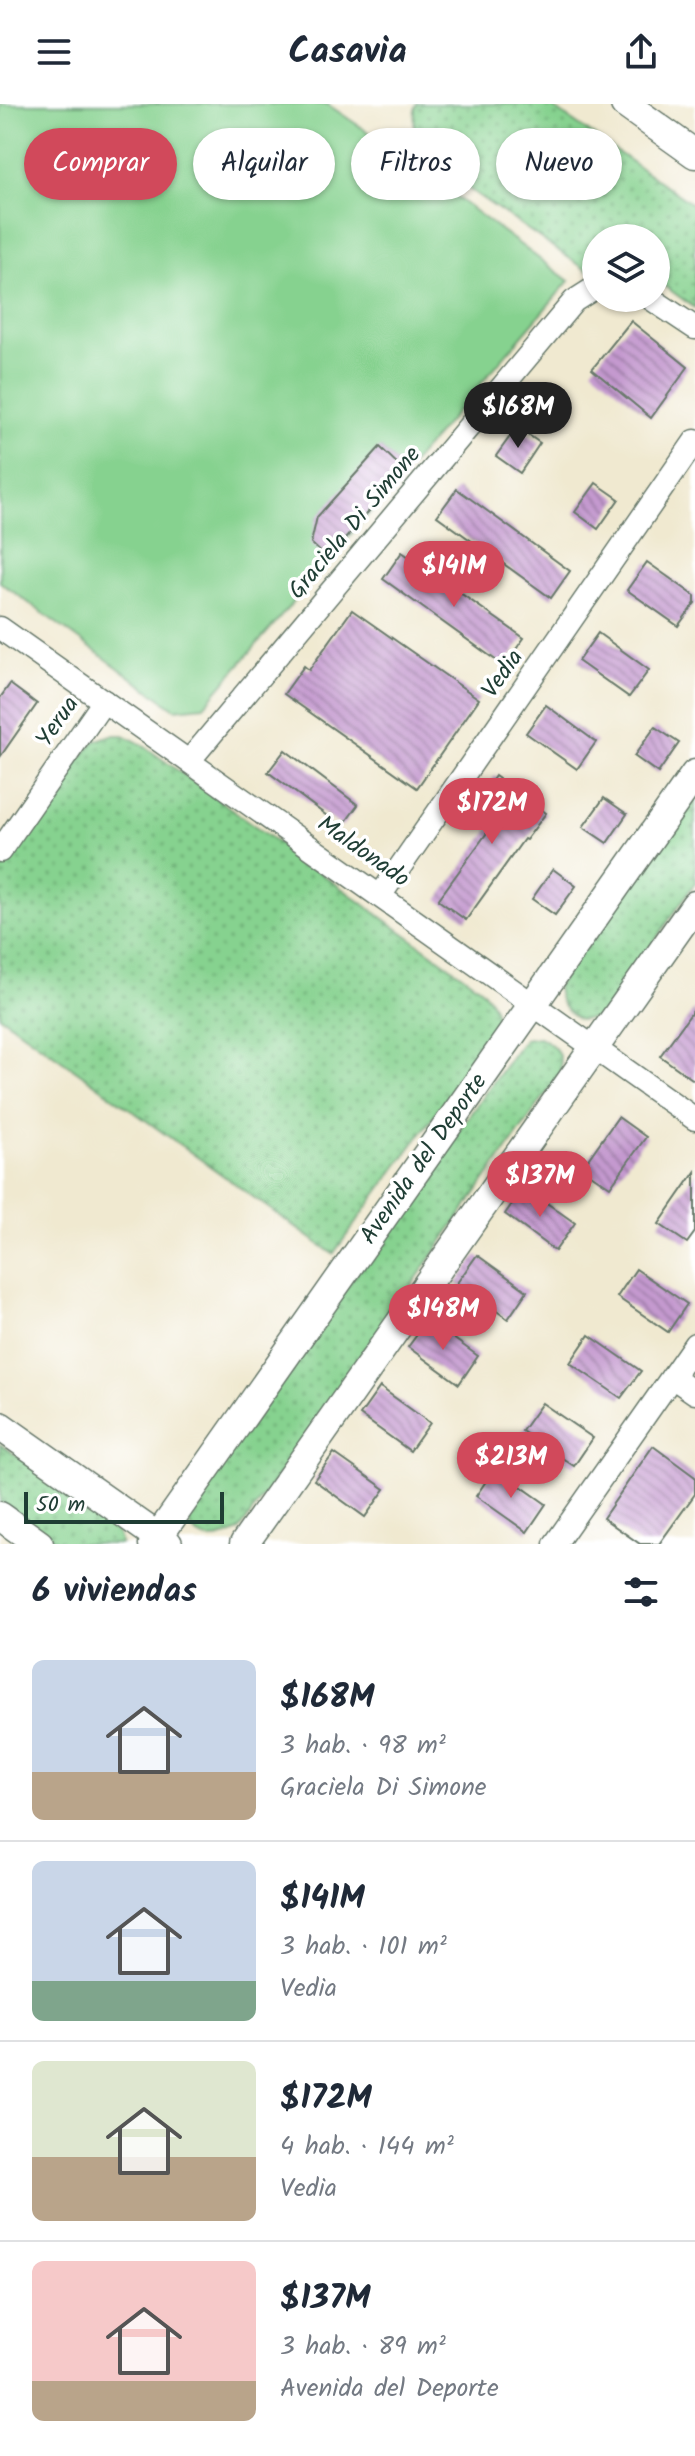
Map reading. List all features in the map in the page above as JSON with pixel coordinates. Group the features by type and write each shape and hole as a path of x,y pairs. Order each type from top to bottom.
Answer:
{"street":[{"path":"625,104 695,154"},
{"name":"Graciela Di Simone","path":"189,761 574,301 582,296"},
{"path":"670,311 695,328"},
{"name":"Vedia","path":"380,896 695,441"},
{"name":"Maldonado","path":"0,628 695,1119"},
{"name":"Yerua","path":"0,851 104,701"},
{"name":"Avenida del Deporte","path":"159,1542 695,774"},
{"path":"244,1544 695,905"},
{"path":"555,1544 695,1344"},
{"path":"672,1377 695,1393"},
{"path":"0,1426 159,1542"},
{"path":"0,1516 39,1544"}],"green space":[{"path":"0,104 327,104 362,128 351,128 351,200 460,200 569,281 204,706 175,709 0,582"},
{"path":"417,104 548,104 583,128 496,128 496,200 622,200 622,155 695,206 695,308 670,290 670,224 582,224 582,267 480,197 480,128 414,128"},
{"path":"111,735 124,735 141,744 480,988 494,1009 495,1021 486,1044 333,1254 0,1016 0,873 79,760 95,741"},
{"path":"695,788 695,883 609,1006 595,1018 579,1020 563,1006 557,986"},
{"path":"539,1037 557,1051 560,1074 239,1531 212,1539 198,1535 189,1521 187,1510 524,1039"},
{"path":"0,1444 115,1526 121,1544 61,1544 0,1502"}],"building":[{"path":"631,321 688,367 651,418 592,369"},
{"path":"517,427 540,443 520,473 496,456"},
{"path":"380,447 404,470 328,559 311,543 317,517"},
{"path":"596,483 619,499 598,529 575,512"},
{"path":"457,489 570,571 551,598 437,516"},
{"path":"402,552 524,638 504,666 383,579"},
{"path":"647,562 695,596 695,603 678,626 627,590"},
{"path":"352,610 479,699 417,788 284,694 304,666 309,670"},
{"path":"598,633 649,670 629,697 578,661"},
{"path":"10,684 37,704 0,757 0,698"},
{"path":"546,705 596,742 577,769 526,733"},
{"path":"655,727 679,743 658,773 634,756"},
{"path":"285,750 358,805 342,827 268,772"},
{"path":"495,776 546,813 466,920 438,900 497,819 476,804"},
{"path":"604,798 627,814 607,843 583,827"},
{"path":"553,869 576,886 555,915 532,899"},
{"path":"695,1008 695,1081 660,1056"},
{"path":"618,1117 646,1137 610,1187 582,1168"},
{"path":"695,1172 695,1232 687,1243 659,1224"},
{"path":"524,1187 575,1223 555,1251 505,1214"},
{"path":"477,1255 527,1291 508,1319 457,1283"},
{"path":"636,1269 687,1304 668,1332 617,1297"},
{"path":"428,1320 478,1356 459,1384 408,1347"},
{"path":"589,1335 641,1371 621,1398 570,1363"},
{"path":"380,1387 430,1423 410,1451 360,1415"},
{"path":"542,1403 593,1438 574,1466 522,1431"},
{"path":"653,1446 695,1477 695,1494 659,1544 640,1544 603,1518"},
{"path":"334,1453 385,1489 365,1517 314,1480"},
{"path":"495,1468 546,1504 527,1532 476,1496"}]}
